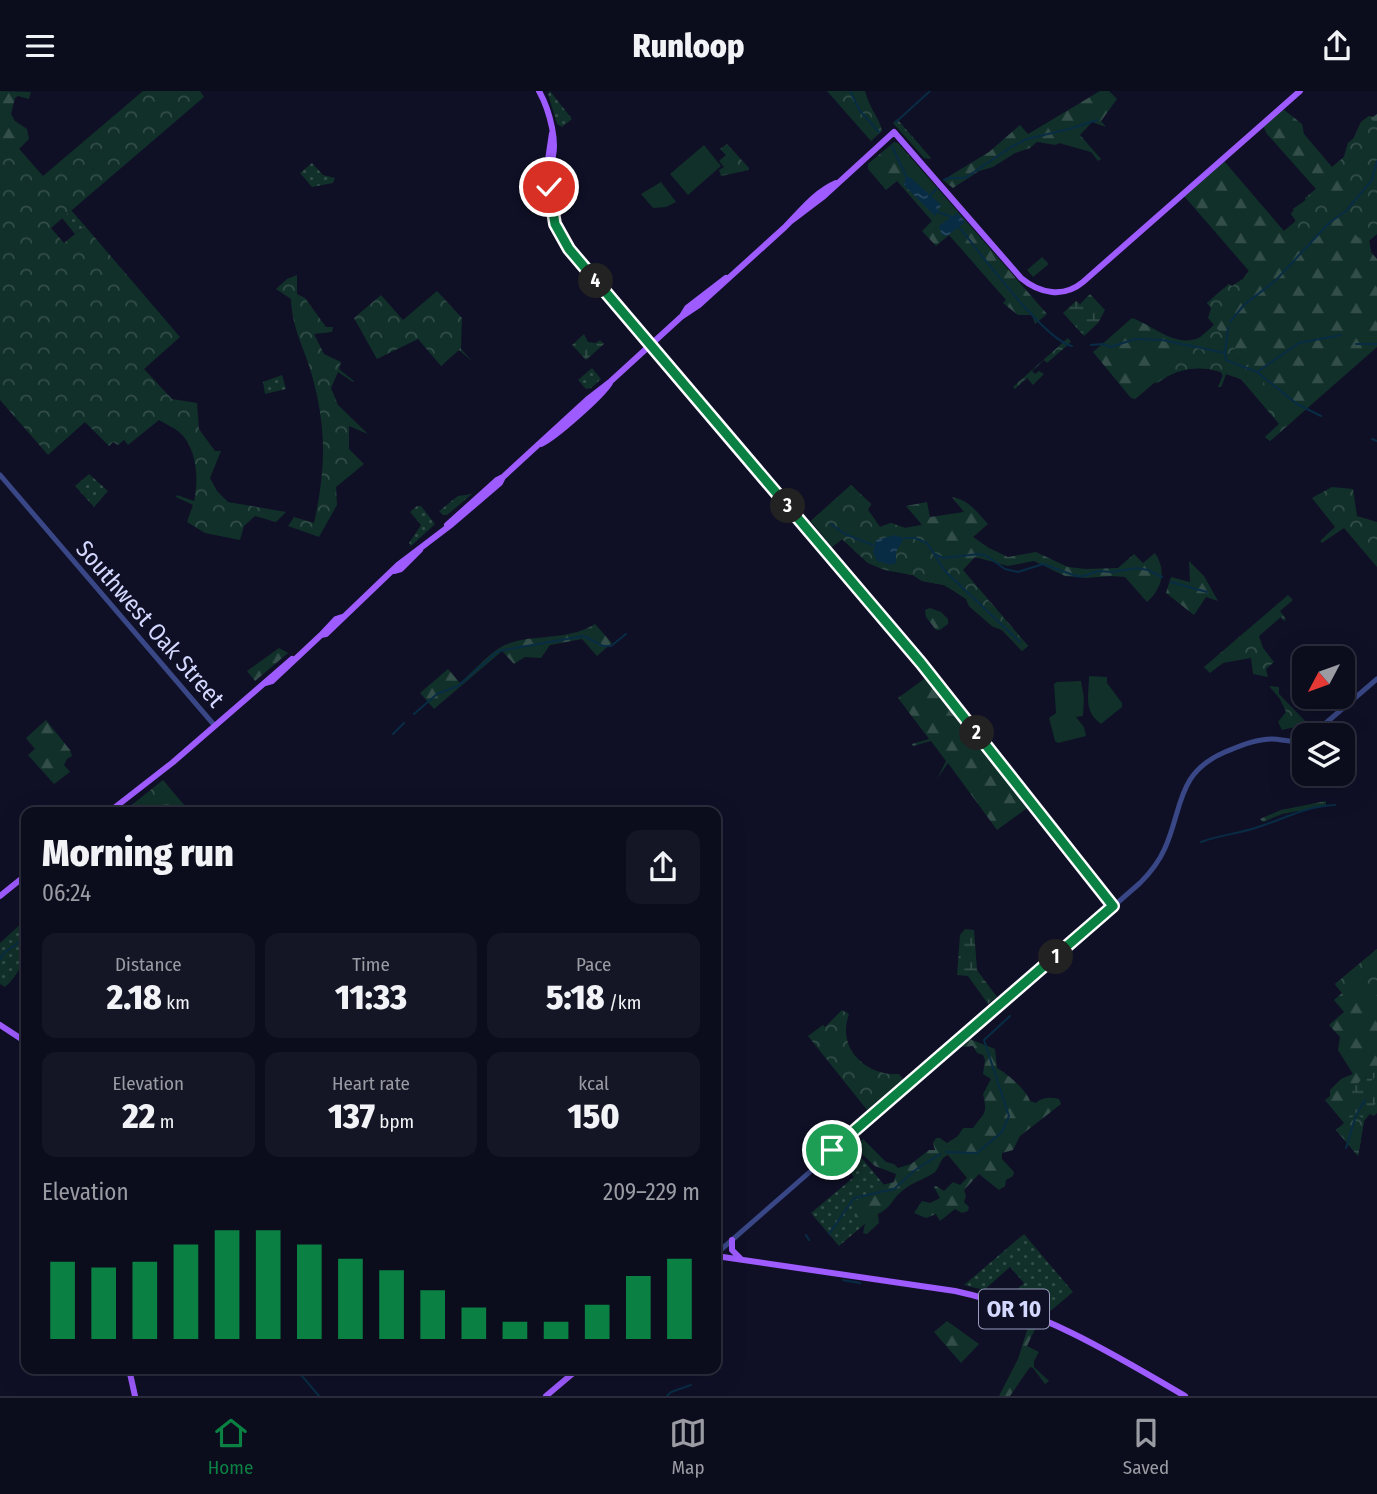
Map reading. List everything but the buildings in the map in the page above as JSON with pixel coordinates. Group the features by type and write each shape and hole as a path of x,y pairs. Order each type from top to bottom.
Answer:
{"main road":[{"path":"116,807 173,763 265,683 272,681 394,571 401,569 421,548 500,483 544,438 681,317 699,305 791,221 824,196 894,132 1021,278 1049,292 1066,292 1078,286 1300,91"},
{"path":"540,92 552,133 548,160 551,208 562,239 651,344"},
{"path":"0,896 21,879"},
{"path":"0,1025 21,1037"},
{"path":"732,1240 733,1251 742,1260"},
{"name":"OR 10","path":"721,1256 955,1291 983,1298 1090,1341 1185,1396"},
{"path":"131,1374 135,1396"},
{"path":"546,1396 572,1374"}],"street":[{"path":"651,344 865,596 1113,906"},
{"name":"Southwest Oak Street","path":"0,475 215,726"},
{"path":"1326,723 1377,679"},
{"path":"721,1250 1140,883 1158,861 1168,842 1181,797 1189,781 1202,766 1222,754 1254,742 1270,739 1292,742"}],"green space":[{"path":"0,91 31,92 29,99 18,96 15,98 11,114 15,121 27,129 29,139 19,149 43,177 0,218"},
{"path":"143,91 200,91 204,97 51,228 64,243 85,226 180,337 144,369 172,399 197,403 199,429 215,451 221,451 210,478 217,491 228,502 286,512 276,522 255,516 244,526 240,540 205,533 187,522 193,505 176,497 177,495 194,501 195,464 190,446 172,427 159,420 128,445 124,440 118,445 113,442 109,446 85,422 48,455 0,400 0,152 12,141 43,176"},
{"path":"550,91 572,119 562,127 557,124 548,94"},
{"path":"827,91 865,91 882,131 871,141"},
{"path":"1100,91 1109,91 1117,99 1101,121 1106,127 1092,122 1080,135 1101,159 1098,161 1091,152 1059,143 1056,145 1037,142 993,167 979,171 953,188 943,180 989,152 1020,125 1028,134"},
{"path":"1283,109 1302,124 1304,134 1332,167 1344,157 1348,143 1354,138 1361,122 1377,114 1377,234 1369,241 1371,252 1377,259 1377,347 1270,441 1265,437 1280,424 1241,379 1226,374 1221,387 1218,387 1223,376 1221,372 1204,368 1187,369 1155,382 1135,399 1131,398 1093,352 1132,318 1179,340 1201,337 1214,325 1208,318 1211,308 1207,303 1229,284 1232,286 1243,279 1249,271 1184,196 1224,161 1284,231 1296,221 1291,214 1293,209 1316,189 1263,126"},
{"path":"1369,116 1377,126 1377,234 1369,240 1371,252 1339,216 1300,250 1284,231 1296,221 1291,214 1305,198 1316,189 1339,215 1358,199 1332,167 1344,157 1348,143 1354,138 1361,122"},
{"path":"897,119 931,158 924,158 893,123"},
{"path":"894,142 898,143 1047,314 1035,324 1032,315 1018,315 1003,303 1006,300 949,235 936,246 922,231 932,221 897,181 886,190 868,169 868,164"},
{"path":"727,144 749,170 721,176 719,170 724,167 719,161 726,155 720,149"},
{"path":"704,145 721,166 688,195 670,174"},
{"path":"312,163 323,175 335,178 333,183 312,187 300,173"},
{"path":"661,182 676,202 666,207 653,208 641,194"},
{"path":"71,210 85,226 75,234 62,218"},
{"path":"1042,257 1049,264 1033,277 1027,270"},
{"path":"1249,271 1260,285 1221,319 1207,303 1229,284 1232,286 1243,279"},
{"path":"297,275 297,294 305,298 326,327 333,327 332,332 314,334 324,354 341,362 339,369 354,381 338,372 331,388 338,405 368,434 349,426 349,449 364,464 336,487 337,505 319,537 288,526 294,517 314,523 323,466 320,411 311,372 296,328 291,299 276,289 287,279"},
{"path":"437,291 462,318 461,349 473,362 459,350 441,366 418,339 377,359 354,318 381,295 403,320"},
{"path":"1090,294 1105,310 1098,323 1084,336 1063,313 1076,301 1080,304"},
{"path":"1214,325 1295,419 1270,441 1265,437 1279,424 1241,379 1226,374 1221,387 1218,387 1223,375 1221,372 1204,368 1179,371 1155,382 1135,399 1133,396"},
{"path":"584,334 588,342 596,343 600,340 604,344 586,360 572,345"},
{"path":"1068,338 1071,342 1047,363 1044,360 1032,371 1035,374 1039,371 1044,374 1033,385 1027,378 1015,389 1013,387"},
{"path":"592,368 601,379 586,389 578,380"},
{"path":"282,375 286,389 265,394 263,382"},
{"path":"89,474 108,491 94,507 75,486"},
{"path":"851,485 871,504 868,510 880,527 891,523 905,528 922,525 906,506 927,502 930,517 964,512 952,497 968,504 988,524 973,537 1008,557 1036,552 1068,567 1086,569 1118,568 1134,554 1143,563 1155,553 1161,566 1161,579 1147,602 1125,577 1065,576 1034,561 1008,566 975,557 963,570 1028,646 1022,651 1002,630 992,626 969,606 966,599 944,585 922,581 913,575 885,570 868,563 842,539 832,547 811,521"},
{"path":"851,485 871,504 868,510 880,527 891,523 905,528 923,525 1028,646 1022,651 1002,630 992,626 969,606 966,599 944,585 922,581 913,575 885,570 868,563 842,539 832,547 811,521"},
{"path":"1332,487 1353,489 1357,516 1377,522 1377,567 1344,528 1322,543 1320,541 1335,527 1312,498"},
{"path":"472,494 447,515 439,511 458,496"},
{"path":"421,506 435,524 411,546 409,543 421,525 410,512"},
{"path":"1189,561 1204,576 1218,601 1206,597 1194,615 1166,593 1171,577 1190,582"},
{"path":"1288,595 1293,600 1280,611 1286,619 1284,621 1281,617 1259,636 1263,648 1274,662 1266,669 1268,677 1253,674 1251,658 1223,663 1210,673 1204,667"},
{"path":"930,608 941,612 948,619 948,624 940,630 936,630 926,617 925,610"},
{"path":"595,624 612,643 597,656 582,639 550,645 541,658 525,657 514,664 502,651 434,709 420,693 448,669 460,683 491,654 512,642 559,636"},
{"path":"279,648 288,653 255,681 247,671"},
{"path":"1089,676 1107,677 1107,683 1122,703 1122,707 1101,724 1089,708"},
{"path":"924,679 930,681 1030,806 997,830 948,763 937,779 946,761 931,741 913,746 912,744 929,739 898,698"},
{"path":"1081,681 1083,716 1076,717 1084,727 1086,736 1058,743 1055,741 1049,718 1056,713 1054,684"},
{"path":"1269,686 1279,687 1279,694 1307,723 1292,723 1292,728 1282,730 1278,722 1286,712"},
{"path":"46,720 72,756 64,765 70,772 54,784 28,755 35,749 26,738"},
{"path":"163,780 186,807 129,807"},
{"path":"1326,801 1326,806 1282,814 1263,822 1260,819 1281,810"},
{"path":"21,924 21,966 5,987 0,984 0,943"},
{"path":"965,929 974,930 977,970 997,997 988,1004 968,976 957,975 960,935"},
{"path":"1377,949 1377,1113 1374,1116 1370,1114 1364,1121 1358,1156 1336,1130 1344,1123 1325,1100 1341,1079 1353,1074 1338,1050 1340,1037 1329,1025 1344,1012 1334,1000 1342,993 1335,984"},
{"path":"1377,949 1377,995 1367,1004 1358,986 1355,990 1342,993 1335,984"},
{"path":"842,1010 849,1014 847,1038 857,1058 876,1070 899,1074 903,1079 867,1110 808,1036 823,1025 825,1027"},
{"path":"967,1038 995,1049 997,1068 1025,1092 1030,1101 1036,1103 1053,1098 1059,1099 1061,1104 1020,1136 1013,1150 1002,1153 1002,1159 1014,1172 1013,1176 1006,1180 1005,1186 999,1190 979,1174 964,1190 964,1202 969,1207 968,1211 962,1213 955,1209 940,1221 936,1214 926,1218 914,1213 922,1201 930,1203 940,1198 934,1187 944,1191 953,1182 960,1185 967,1178 948,1155 935,1172 901,1191 887,1208 878,1214 879,1223 867,1234 863,1233 865,1224 862,1218 855,1217 853,1201 866,1197 879,1186 894,1182 896,1174 875,1166 862,1154 848,1154 844,1147 849,1142 856,1146 863,1139 886,1162 898,1168 911,1164 929,1150 935,1150 933,1143 936,1138 947,1143 958,1136 963,1128 973,1128 984,1113 983,1094 991,1079 983,1074 983,1055 977,1053 973,1046 962,1047 957,1044"},
{"path":"1377,1071 1370,1086 1377,1091 1377,1101 1372,1110 1377,1112 1370,1112 1362,1122 1360,1147 1348,1144 1338,1132 1346,1121 1344,1114 1353,1088 1366,1075"},
{"path":"1357,1113 1364,1121 1358,1156 1336,1130"},
{"path":"850,1144 895,1198 839,1246 811,1213 854,1177 836,1155"},
{"path":"1024,1234 1073,1292 1048,1313 1008,1297 1024,1283 1010,1267 984,1290 964,1285"},
{"path":"947,1321 979,1344 961,1363 934,1332"},
{"path":"1029,1324 1036,1327 1027,1346 1039,1352 1034,1367 1049,1381 1045,1384 1030,1367 1010,1396 999,1396 1018,1359"}],"water":[{"path":"906,176 941,205 935,216 904,185"},
{"path":"957,213 964,223 947,236 942,235 939,226"},
{"path":"895,535 904,538 896,552 896,563 890,565 877,561 873,552 876,540"}],"waterway":[{"path":"850,91 860,111 879,132"},
{"path":"896,122 930,91"},
{"path":"944,180 965,178 1027,139 1097,120"},
{"path":"892,146 906,176"},
{"path":"1230,322 1244,305 1276,280 1329,223 1346,211 1372,180 1377,161"},
{"path":"931,195 937,188"},
{"path":"938,212 952,217"},
{"path":"959,227 996,274 1046,329 1072,346"},
{"path":"1225,353 1228,327"},
{"path":"1091,345 1103,344 1111,347 1135,339 1162,340 1225,353 1226,360 1257,372 1299,343 1341,335"},
{"path":"1356,344 1377,344"},
{"path":"1257,372 1297,404 1321,416"},
{"path":"1372,439 1377,441"},
{"path":"831,524 845,534 873,545"},
{"path":"905,538 915,538 927,543 945,571 1020,642"},
{"path":"935,554 943,558 979,554 987,556 1005,569 1018,572 1043,564 1076,576 1137,568 1162,577"},
{"path":"1171,582 1207,592"},
{"path":"414,714 437,694 458,686 498,651 584,636 603,646 611,646 626,634"},
{"path":"393,734 404,723"},
{"path":"1201,842 1255,828 1304,811 1335,805"},
{"path":"0,959 21,941"},
{"path":"946,1152 977,1153 1002,1132 1009,1116 984,1040 1010,1016"},
{"path":"1346,1148 1356,1115 1365,1100"},
{"path":"829,1234 854,1198 894,1189 914,1171 940,1154"},
{"path":"806,1235 809,1240"},
{"path":"843,1280 860,1283"},
{"path":"300,1374 319,1396"},
{"path":"667,1396 691,1385"}],"route":[{"path":"549,187 555,224 569,249 921,663 1113,906 832,1150"}]}
